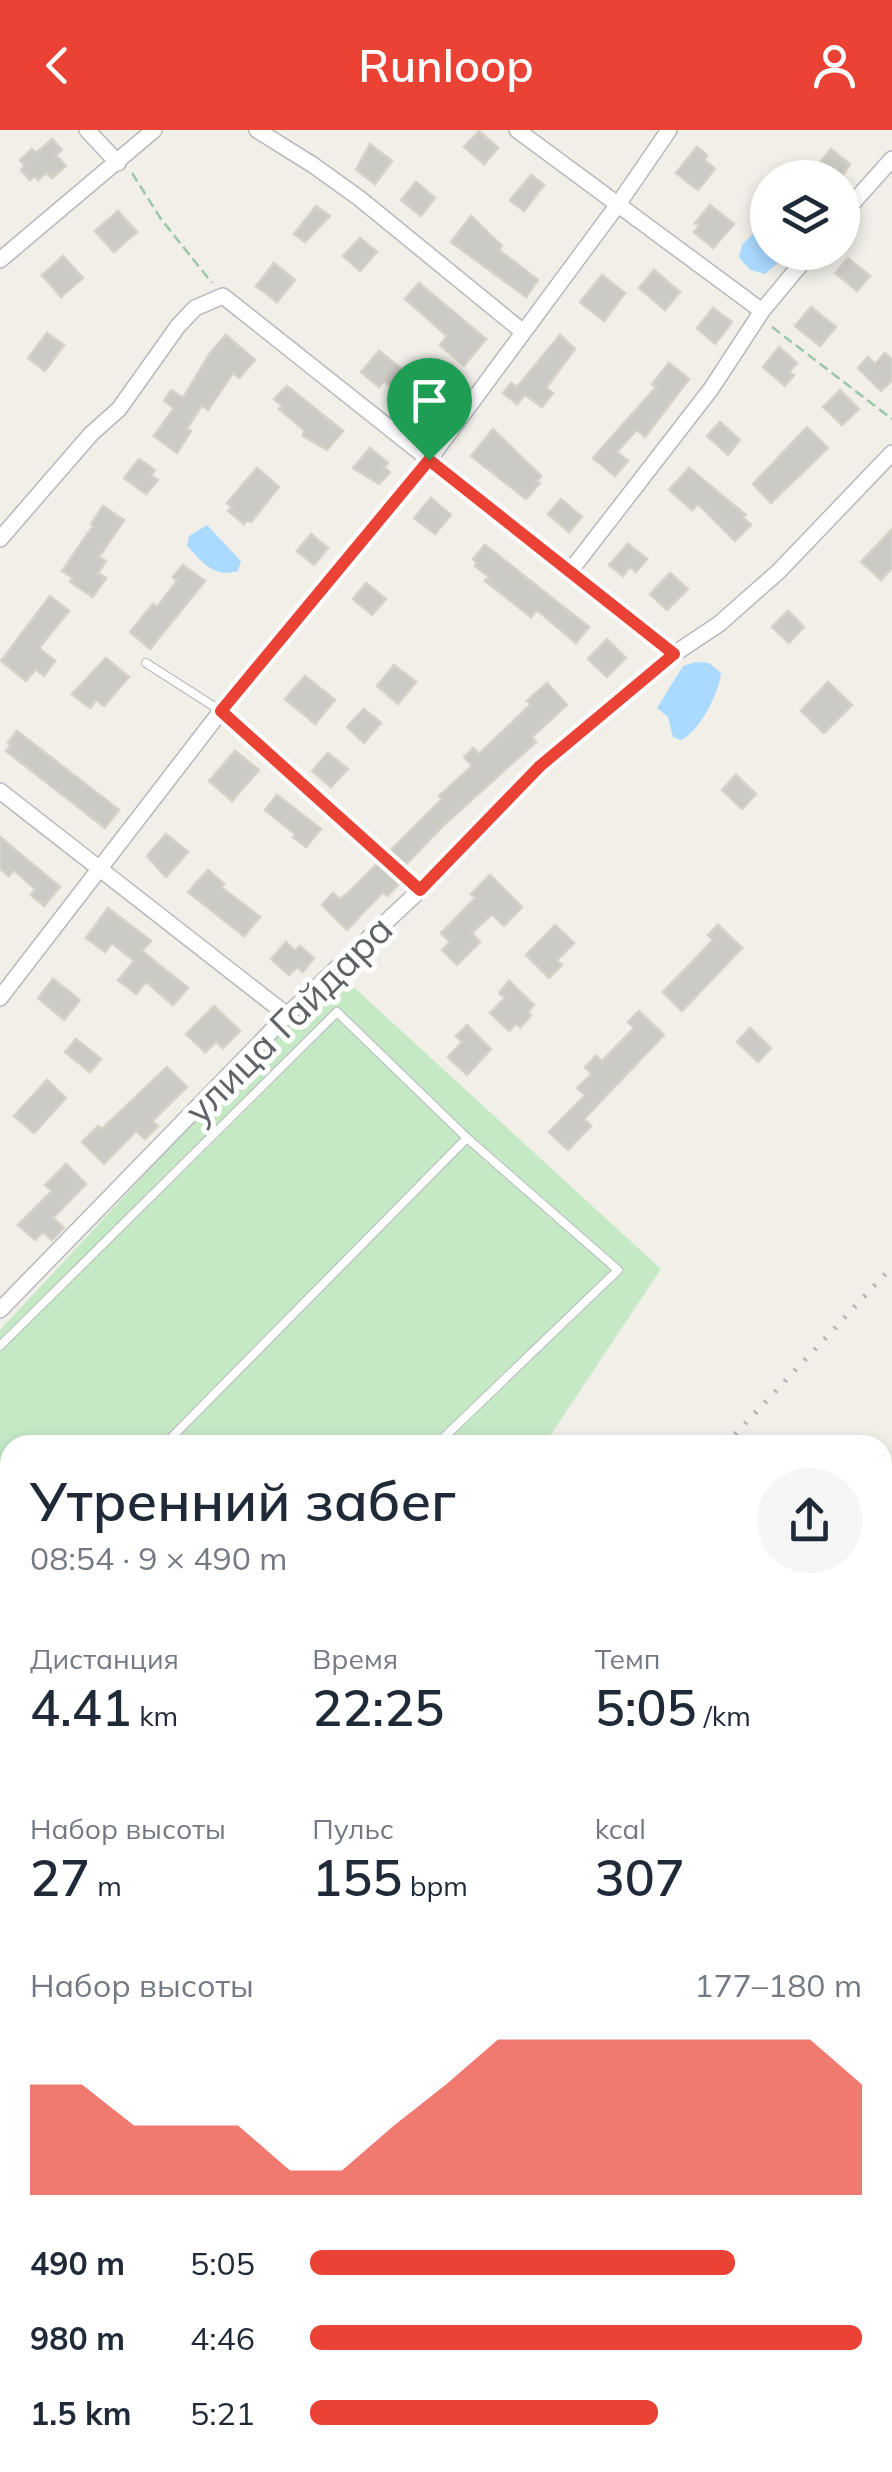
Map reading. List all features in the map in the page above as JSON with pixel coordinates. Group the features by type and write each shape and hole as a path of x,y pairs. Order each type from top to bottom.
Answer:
{"street":[{"path":"86,130 118,164"},
{"path":"0,260 154,130"},
{"path":"257,130 359,198 522,331"},
{"path":"517,130 760,314"},
{"path":"0,998 221,711 429,460 668,130"},
{"path":"860,196 892,160"},
{"path":"571,570 711,389 760,314 796,270"},
{"path":"0,539 91,434 119,410 178,326 195,308 223,296 674,654"},
{"name":"улица Гайдара","path":"0,1310 288,1015 339,974 540,766 674,654 719,624 778,572 892,452"},
{"path":"0,791 288,1015"}],"lane":[{"path":"146,664 221,711 317,800"},
{"path":"0,1346 337,1012 467,1138 618,1270 446,1435"},
{"path":"174,1435 467,1138"}],"path":[{"path":"118,164 128,168 161,219 223,296"},
{"path":"760,314 892,419"},
{"path":"317,800 420,890"}],"green space":[{"path":"335,970 661,1269 551,1435 0,1435 0,1330"}],"water":[{"path":"750,237 750,270 739,257 742,245"},
{"path":"207,525 241,561 238,571 216,571 187,546 189,536"},
{"path":"709,663 721,673 701,721 681,740 673,737 668,717 657,708 683,666"}],"building":[{"path":"479,131 498,148 484,164 464,147"},
{"path":"52,139 62,150 56,155 66,166 52,178 46,173 38,180 35,176 30,180 21,170 25,166 20,160"},
{"path":"370,144 392,161 375,184 356,170"},
{"path":"697,147 715,169 698,190 676,173"},
{"path":"831,149 845,160 822,160"},
{"path":"531,175 544,185 524,211 510,200"},
{"path":"416,182 435,198 421,216 401,200"},
{"path":"710,205 734,224 713,248 694,232 699,226 695,223"},
{"path":"316,206 330,216 305,242 294,234"},
{"path":"118,211 137,232 114,252 95,231"},
{"path":"471,216 502,246 499,250 538,280 526,297 451,242"},
{"path":"360,238 377,252 360,271 343,256"},
{"path":"63,256 83,278 61,297 42,275"},
{"path":"274,263 295,280 277,302 256,286"},
{"path":"860,268 870,276 857,291 835,273"},
{"path":"654,270 680,292 665,310 639,288"},
{"path":"602,275 625,293 604,321 580,302"},
{"path":"419,283 486,339 464,366 440,345 447,336 405,299"},
{"path":"811,307 836,327 820,346 795,326"},
{"path":"713,308 732,322 715,344 697,328"},
{"path":"47,333 64,345 45,371 28,358"},
{"path":"226,335 255,360 239,378 233,373 208,410 202,405 177,453 154,436 174,408 164,401 171,390 183,398 210,353"},
{"path":"560,335 575,349 546,388 553,393 542,407 525,395 517,404 503,393 511,383 517,387"},
{"path":"779,347 797,363 785,386 763,367"},
{"path":"379,351 441,400 422,422 400,405 404,399 384,381 379,387 361,372"},
{"path":"885,353 892,360 892,380 881,391 858,368 868,357 875,364"},
{"path":"669,363 689,379 645,437 637,430 617,452 628,461 615,476 593,458 656,387 652,384"},
{"path":"287,386 343,431 327,450 303,436 304,430 279,409 282,406 274,399"},
{"path":"840,390 859,409 842,425 823,407"},
{"path":"720,422 740,440 728,455 707,436"},
{"path":"807,427 828,448 771,503 753,484"},
{"path":"493,429 541,476 526,499 471,456"},
{"path":"370,448 388,463 384,467 390,472 379,484 353,468"},
{"path":"139,459 155,470 151,475 158,480 146,494 124,478"},
{"path":"257,468 279,487 251,522 247,520 244,524 228,511 232,507 227,503"},
{"path":"689,468 746,515 743,517 751,525 735,541 698,504 692,510 669,490"},
{"path":"431,498 451,515 435,534 414,518"},
{"path":"561,499 582,517 569,532 548,514"},
{"path":"103,506 124,520 99,557 106,561 98,573 106,578 93,597 70,582 73,578 62,571"},
{"path":"892,529 892,568 881,580 861,562"},
{"path":"311,534 328,548 314,565 297,551"},
{"path":"628,544 647,559 636,572 630,567 623,576 609,565"},
{"path":"485,545 589,627 576,643 537,610 531,617 485,581 489,577 475,566 473,559"},
{"path":"183,565 205,581 150,649 130,632 153,604 157,607 177,581 173,577"},
{"path":"670,573 688,589 667,610 650,594"},
{"path":"366,583 386,599 372,615 353,599"},
{"path":"50,596 69,611 39,648 55,661 44,676 36,669 26,681 1,661"},
{"path":"788,611 804,627 789,643 772,627"},
{"path":"607,639 626,658 607,677 588,659"},
{"path":"106,658 129,677 104,706 96,700 90,708 72,694"},
{"path":"394,665 416,682 398,704 377,686"},
{"path":"305,676 335,700 315,724 285,699"},
{"path":"828,682 852,705 824,733 801,711"},
{"path":"547,683 567,705 532,737 536,742 445,824 394,877 400,883 387,896 383,892 347,930 322,905 333,893 339,899 347,894 472,766 464,757 473,748 479,754"},
{"path":"364,709 381,723 364,743 347,727"},
{"path":"17,731 119,810 105,828 6,751"},
{"path":"235,751 259,770 232,801 209,781"},
{"path":"328,753 348,769 331,787 312,771"},
{"path":"736,775 756,794 742,809 722,790"},
{"path":"277,795 321,829 306,847 265,810"},
{"path":"166,834 188,852 166,877 147,856"},
{"path":"0,837 60,887 44,906 31,895 35,889 14,870 9,876 0,869"},
{"path":"208,870 224,884 221,887 260,917 244,936 188,892"},
{"path":"490,875 522,907 504,926 492,914 472,933 480,942 457,965 442,950 450,942 441,933 475,898 471,894"},
{"path":"108,908 151,941 142,951 188,988 173,1005 146,982 136,994 118,980 134,961 112,943 105,952 86,938"},
{"path":"555,925 574,943 557,960 562,965 549,978 526,955"},
{"path":"718,925 742,948 682,1011 663,992 713,940 708,935"},
{"path":"286,942 295,951 300,946 314,958 303,972 297,967 289,975 271,959"},
{"path":"53,979 80,1000 64,1020 38,998"},
{"path":"509,981 534,1005 528,1012 531,1016 509,1031 490,1013 505,998 499,993"},
{"path":"214,1006 240,1031 223,1048 216,1042 205,1052 186,1034"},
{"path":"639,1011 664,1035 584,1119 591,1126 568,1150 549,1132 585,1095 577,1088 592,1074 585,1067 596,1056 602,1061 634,1028 628,1022"},
{"path":"467,1025 491,1049 467,1075 448,1057 462,1042 456,1036"},
{"path":"750,1028 771,1048 758,1062 737,1042"},
{"path":"76,1039 101,1059 90,1072 65,1052"},
{"path":"167,1067 187,1087 152,1121 158,1126 145,1139 136,1131 104,1164 82,1142 98,1126 102,1129"},
{"path":"47,1080 66,1098 34,1133 14,1116"},
{"path":"66,1164 86,1184 53,1218 64,1228 52,1240 43,1232 35,1240 18,1225 52,1191 45,1185"}],"railway":[{"path":"734,1435 892,1267"}],"route":[{"path":"429,460 674,654 540,766 420,890 221,711 429,460"}]}
